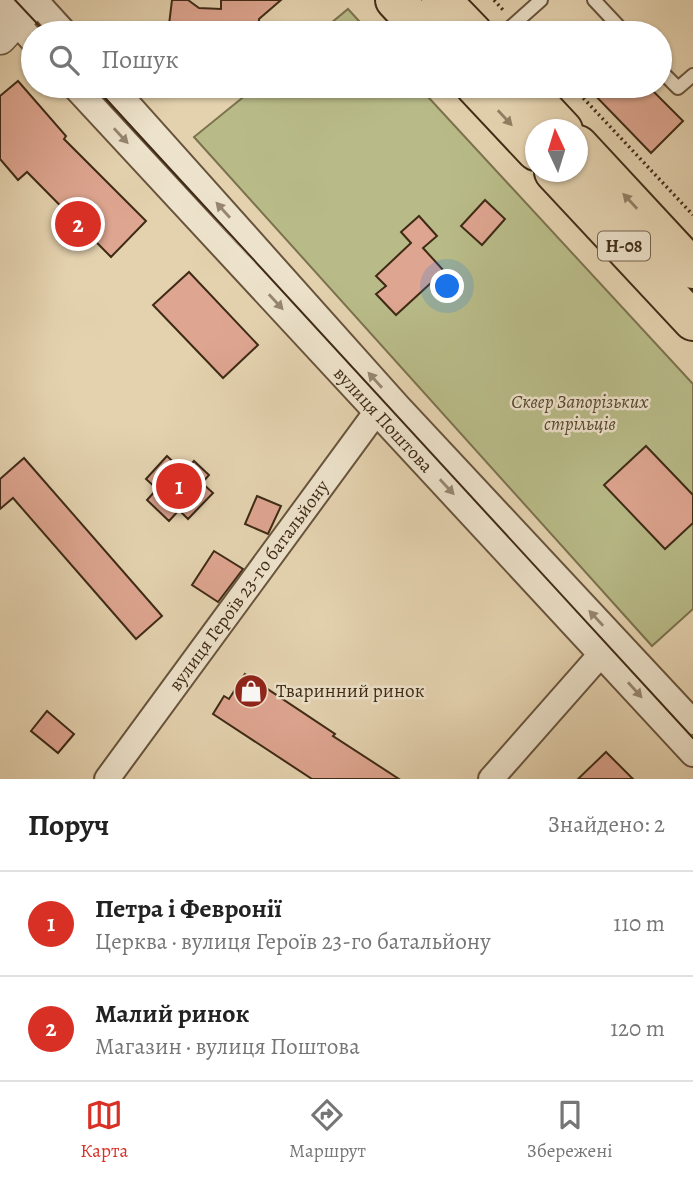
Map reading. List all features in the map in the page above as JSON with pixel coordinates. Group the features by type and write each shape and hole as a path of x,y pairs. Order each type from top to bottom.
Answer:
{"main road":[{"path":"395,0 415,21"},
{"path":"442,0 462,21"},
{"path":"486,98 525,139"},
{"path":"533,98 553,119"},
{"name":"Н-08","path":"588,156 693,269"},
{"name":"Н-08","path":"563,182 693,321"}],"street":[{"name":"вулиця Поштова","path":"86,98 693,722"},
{"name":"вулиця Поштова","path":"122,98 388,409 693,754"},
{"name":"вулиця Героїв 23-го батальйону","path":"107,779 388,409"},
{"path":"491,779 602,653"}],"lane":[{"path":"517,21 541,0"},
{"path":"594,0 614,21"},
{"path":"672,82 678,88 693,75"}],"path":[{"path":"583,98 693,215"}],"green space":[{"path":"348,9 359,21 334,21"},
{"name":"Сквер Запорізьких стрільців","path":"242,98 429,98 693,384 693,609 652,646 194,137"}],"building":[{"path":"172,0 188,0 199,8 221,9 221,0 281,0 259,21 169,21"},
{"path":"18,81 21,84 21,98 33,98 66,136 64,139 146,221 111,257 27,172 18,180 0,159 0,96"},
{"path":"598,98 660,98 683,121 651,153"},
{"path":"485,200 505,219 482,245 461,226"},
{"path":"419,216 437,236 423,248 444,271 396,315 376,294 386,286 376,276 411,243 401,232"},
{"path":"189,272 258,345 223,378 153,305"},
{"path":"646,446 693,495 693,523 665,549 604,485"},
{"path":"167,456 184,472 194,461 209,475 202,483 213,493 188,519 179,510 169,521 147,500 157,489 146,479"},
{"path":"24,458 162,616 136,639 13,498 0,509 0,479"},
{"path":"257,496 281,506 268,534 245,524"},
{"path":"214,551 243,569 218,602 192,585"},
{"path":"245,674 399,779 312,779 213,714 224,696 229,699"},
{"path":"47,711 74,734 58,753 31,731"},
{"path":"606,752 633,779 578,779"}],"tram line":[{"path":"15,0 35,21"},
{"path":"105,98 693,738"}],"place":[{"name":"Малий ринок","path":"78,224"},
{"name":"Петра і Февронії","path":"179,486"},
{"name":"Тваринний ринок","path":"251,691"}]}
